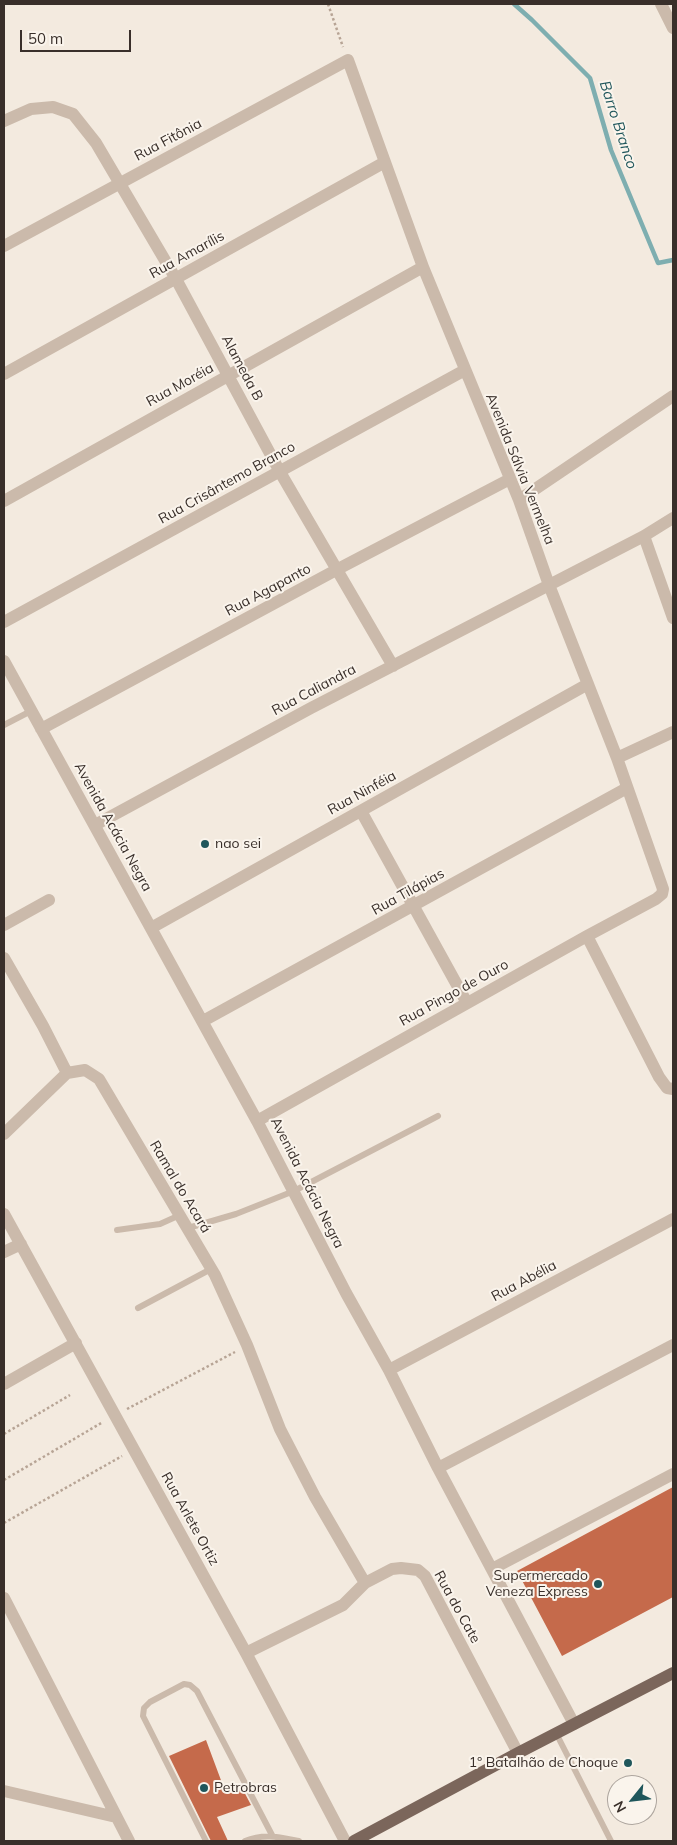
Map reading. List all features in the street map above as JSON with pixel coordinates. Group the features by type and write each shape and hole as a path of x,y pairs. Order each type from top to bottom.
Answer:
{"main road":[{"path":"354,1841 673,1673"}],"street":[{"path":"660,4 673,28"},
{"name":"Avenida Sálvia Vermelha","path":"348,60 424,267 519,500 549,585 617,758 663,889"},
{"name":"Rua Fitônia","path":"4,246 348,60"},
{"name":"Alameda B","path":"4,121 31,109 53,107 73,114 96,143 176,279 229,374 280,472 338,569 392,666"},
{"name":"Rua Amarílis","path":"4,374 385,162"},
{"name":"Rua Moréia","path":"4,501 424,267"},
{"name":"Rua Crisântemo Branco","path":"4,622 465,370"},
{"path":"519,500 673,396"},
{"name":"Rua Agapanto","path":"40,729 510,479"},
{"name":"Rua Caliandra","path":"95,825 392,666 644,536 673,518"},
{"path":"644,536 673,618"},
{"name":"Avenida Acácia Negra","path":"4,661 257,1121 574,1724"},
{"name":"Rua Ninféia","path":"151,928 588,684"},
{"path":"617,758 673,732"},
{"name":"Rua Tilápias","path":"203,1021 627,788"},
{"path":"362,811 467,1003"},
{"name":"Rua Pingo de Ouro","path":"257,1121 656,899 662,894 663,889"},
{"path":"4,924 49,900"},
{"path":"587,936 658,1077 667,1088 673,1089"},
{"path":"4,958 43,1026 66,1073 4,1134"},
{"name":"Ramal do Acará","path":"66,1073 84,1070 99,1079 188,1228 228,1300 248,1345 280,1430 315,1497 365,1582"},
{"name":"Rua Arlete Ortiz","path":"4,1214 246,1653 345,1841"},
{"name":"Rua Abélia","path":"389,1370 673,1219"},
{"path":"4,1252 21,1244"},
{"path":"4,1384 76,1342"},
{"path":"438,1468 673,1344"},
{"path":"492,1569 673,1474"},
{"name":"Rua do Cate","path":"246,1653 343,1605 365,1582 392,1569 418,1570 425,1576 518,1753"},
{"path":"4,1598 129,1841"},
{"path":"4,1791 116,1817"}],"lane":[{"path":"4,725 31,711"},
{"path":"188,1228 236,1214 294,1191 438,1116"},
{"path":"117,1230 160,1224 180,1215"},
{"path":"138,1308 211,1269"},
{"path":"206,1841 144,1716 144,1708 150,1702 184,1684 190,1685 197,1691 272,1835"},
{"path":"556,1733 611,1841"},
{"path":"245,1841 255,1837 272,1835 299,1841"}],"path":[{"path":"328,4 348,60"},
{"path":"4,1480 116,1415 248,1345"},
{"path":"4,1434 70,1395"},
{"path":"4,1523 135,1449"}],"building":[{"name":"Supermercado Veneza Express","path":"673,1487 673,1597 562,1656 517,1571"},
{"name":"Petrobras","path":"206,1740 225,1791 241,1786 251,1805 217,1817 228,1841 211,1841 169,1756"}],"waterway":[{"name":"Barro Branco","path":"514,4 590,78 611,150 658,263 673,260"}],"place":[{"name":"nao sei","path":"205,844"},
{"name":"Supermercado Veneza Express","path":"598,1584"},
{"name":"1º Batalhão de Choque","path":"628,1763"},
{"name":"Petrobras","path":"204,1788"}]}
